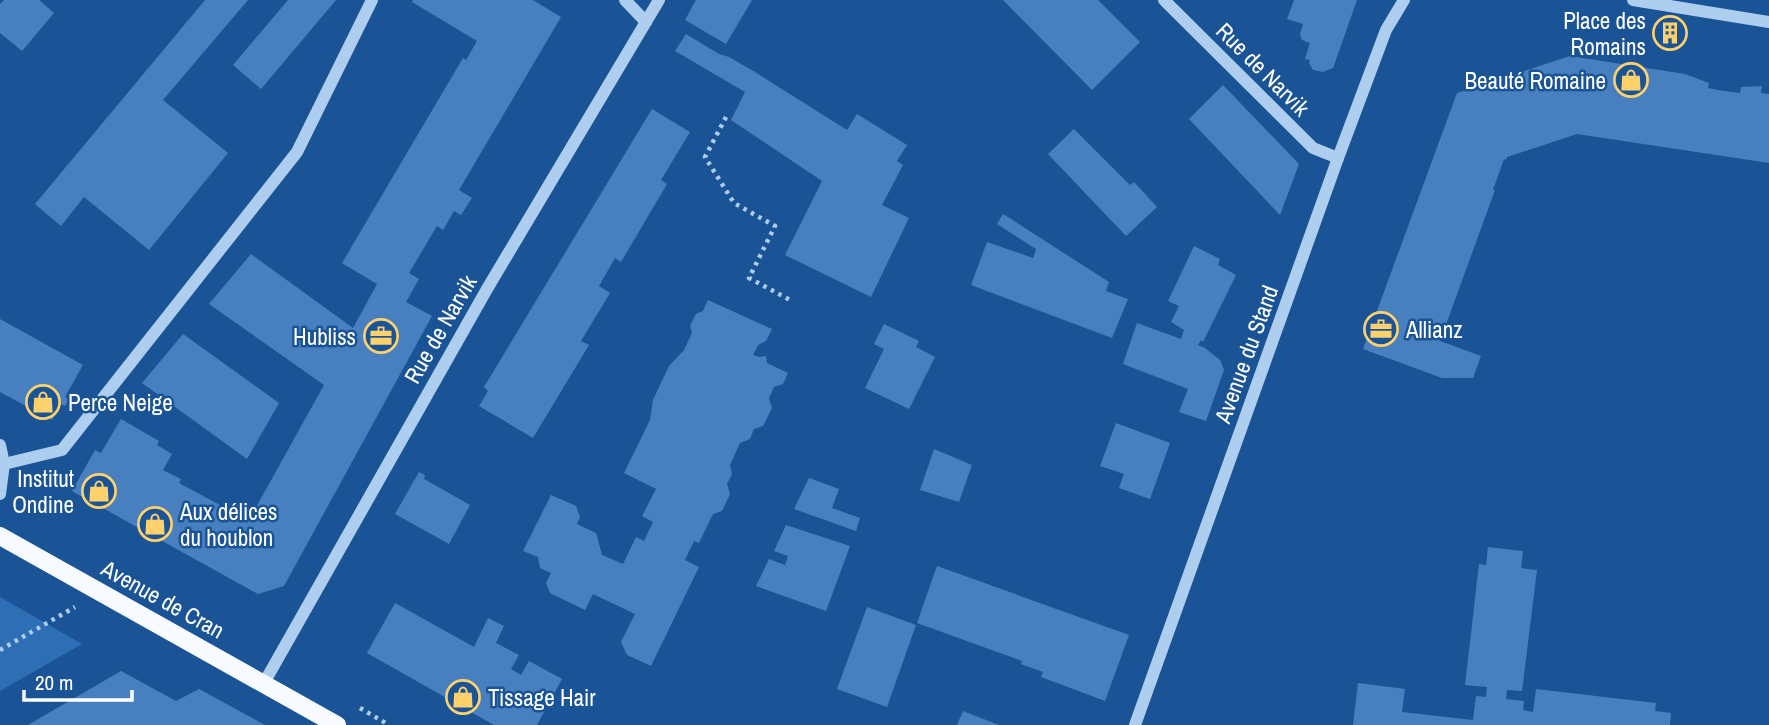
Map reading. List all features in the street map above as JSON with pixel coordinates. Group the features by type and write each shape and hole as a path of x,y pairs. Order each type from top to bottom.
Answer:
{"main road":[{"name":"Avenue de Cran","path":"0,536 337,725"}],"street":[{"path":"4,464 62,450 298,152 372,0"},
{"path":"625,0 646,22"},
{"name":"Rue de Narvik","path":"264,683 487,289 659,0"},
{"name":"Rue de Narvik","path":"1164,0 1313,148 1338,158"},
{"name":"Avenue du Stand","path":"1135,725 1338,158 1386,30 1404,0"},
{"path":"1633,0 1769,22"},
{"path":"0,445 4,464 0,494"}],"path":[{"path":"726,117 705,157 734,203 775,226 750,278 792,301"},
{"path":"0,650 101,592"},
{"path":"353,705 389,725"}],"shaded area":[{"path":"0,597 82,644 0,691"}],"building":[{"path":"4,0 39,0 54,13 22,51 0,33 0,4"},
{"path":"205,0 248,0 163,100 228,153 149,250 84,197 61,226 35,204"},
{"path":"288,0 336,0 261,89 233,65"},
{"path":"533,0 561,17 459,190 472,198 461,215 454,211 443,230 437,226 409,273 419,279 406,302 432,316 284,586 258,594 72,491 95,450 101,453 121,419 159,441 157,445 172,454 163,470 181,479 179,483 244,518 249,508 254,511 324,385 209,304 251,254 353,328 377,284 342,263 463,58 466,60 477,41 412,2"},
{"path":"696,0 752,0 726,44 685,20"},
{"path":"1003,0 1098,0 1140,42 1092,90"},
{"path":"1294,0 1357,0 1333,68 1323,72 1313,70 1310,60 1305,59 1310,43 1302,40 1300,34 1303,24 1287,19"},
{"name":"Place des Romains","path":"1656,24 1687,29 1684,42 1654,36"},
{"path":"686,34 755,72 847,130 857,114 907,145 897,161 903,165 882,205 909,218 871,297 785,255 822,181 731,120 745,92 675,51"},
{"path":"1570,56 1685,74 1709,83 1708,88 1718,90 1740,93 1741,87 1762,86 1761,93 1769,94 1769,163 1577,134 1507,157 1504,159 1440,341 1481,356 1473,378 1442,378 1363,349 1457,93"},
{"path":"1223,85 1299,164 1280,215 1189,119"},
{"path":"652,109 690,132 661,180 667,184 621,262 615,258 599,286 610,293 581,341 589,345 533,438 479,406 488,391 484,387"},
{"path":"1074,129 1130,185 1134,182 1157,207 1126,236 1048,154"},
{"path":"1003,214 1109,282 1106,291 1128,299 1112,338 971,285 987,242 1033,258 1036,249 997,224"},
{"path":"1194,246 1220,259 1218,265 1236,275 1203,342 1201,340 1198,345 1220,360 1224,370 1206,421 1179,412 1188,389 1123,364 1137,323 1181,339 1184,330 1171,322 1179,306 1168,301"},
{"path":"708,300 772,329 766,341 758,345 753,355 766,356 767,363 788,373 783,384 774,387 769,398 772,408 763,426 754,429 750,439 740,443 730,465 732,474 727,484 730,494 722,511 713,514 699,543 694,541 685,560 699,567 651,666 627,655 621,642 635,614 593,594 585,610 550,593 546,583 551,573 540,568 538,557 523,551 551,495 576,506 580,517 577,524 596,533 602,555 623,564 636,537 644,541 653,522 642,516 656,489 624,473 650,420 653,400 669,366 684,350 692,333 690,326 696,314 703,311"},
{"path":"0,319 83,365 65,397 69,399 65,406 61,404 52,420 0,392"},
{"path":"884,324 919,341 916,347 935,357 909,409 865,388 884,349 874,344"},
{"path":"183,334 279,403 247,459 142,383"},
{"path":"1116,423 1170,443 1150,499 1119,488 1124,474 1100,466"},
{"path":"934,449 972,465 959,502 920,490"},
{"path":"419,472 425,475 424,479 470,505 449,544 395,514"},
{"path":"809,478 839,489 832,508 860,518 856,531 794,509"},
{"path":"786,525 850,546 826,611 756,586 769,559 785,565 788,556 774,551"},
{"path":"1488,547 1523,551 1521,568 1537,570 1522,691 1507,690 1506,699 1524,701 1523,710 1533,712 1536,689 1656,703 1655,711 1671,713 1670,725 1353,725 1358,683 1405,689 1402,712 1473,720 1476,696 1486,697 1487,687 1465,685 1479,564 1486,565"},
{"path":"937,566 1129,635 1105,701 1041,677 1043,672 1021,664 1022,661 917,623"},
{"path":"395,603 474,647 488,618 504,626 496,643 519,655 511,669 521,675 529,661 562,679 537,725 494,725 367,653"},
{"path":"867,607 916,625 887,707 837,689"},
{"path":"121,671 176,701 199,689 265,725 28,725"},
{"path":"963,711 999,725 957,725"}],"place":[{"name":"Place des Romains","path":"1670,33"},
{"name":"Beauté Romaine","path":"1631,80"},
{"name":"Allianz","path":"1381,329"},
{"name":"Hubliss","path":"381,336"},
{"name":"Perce Neige","path":"43,402"},
{"name":"Institut Ondine","path":"99,491"},
{"name":"Aux délices du houblon","path":"155,524"},
{"name":"Tissage Hair","path":"463,697"}]}
